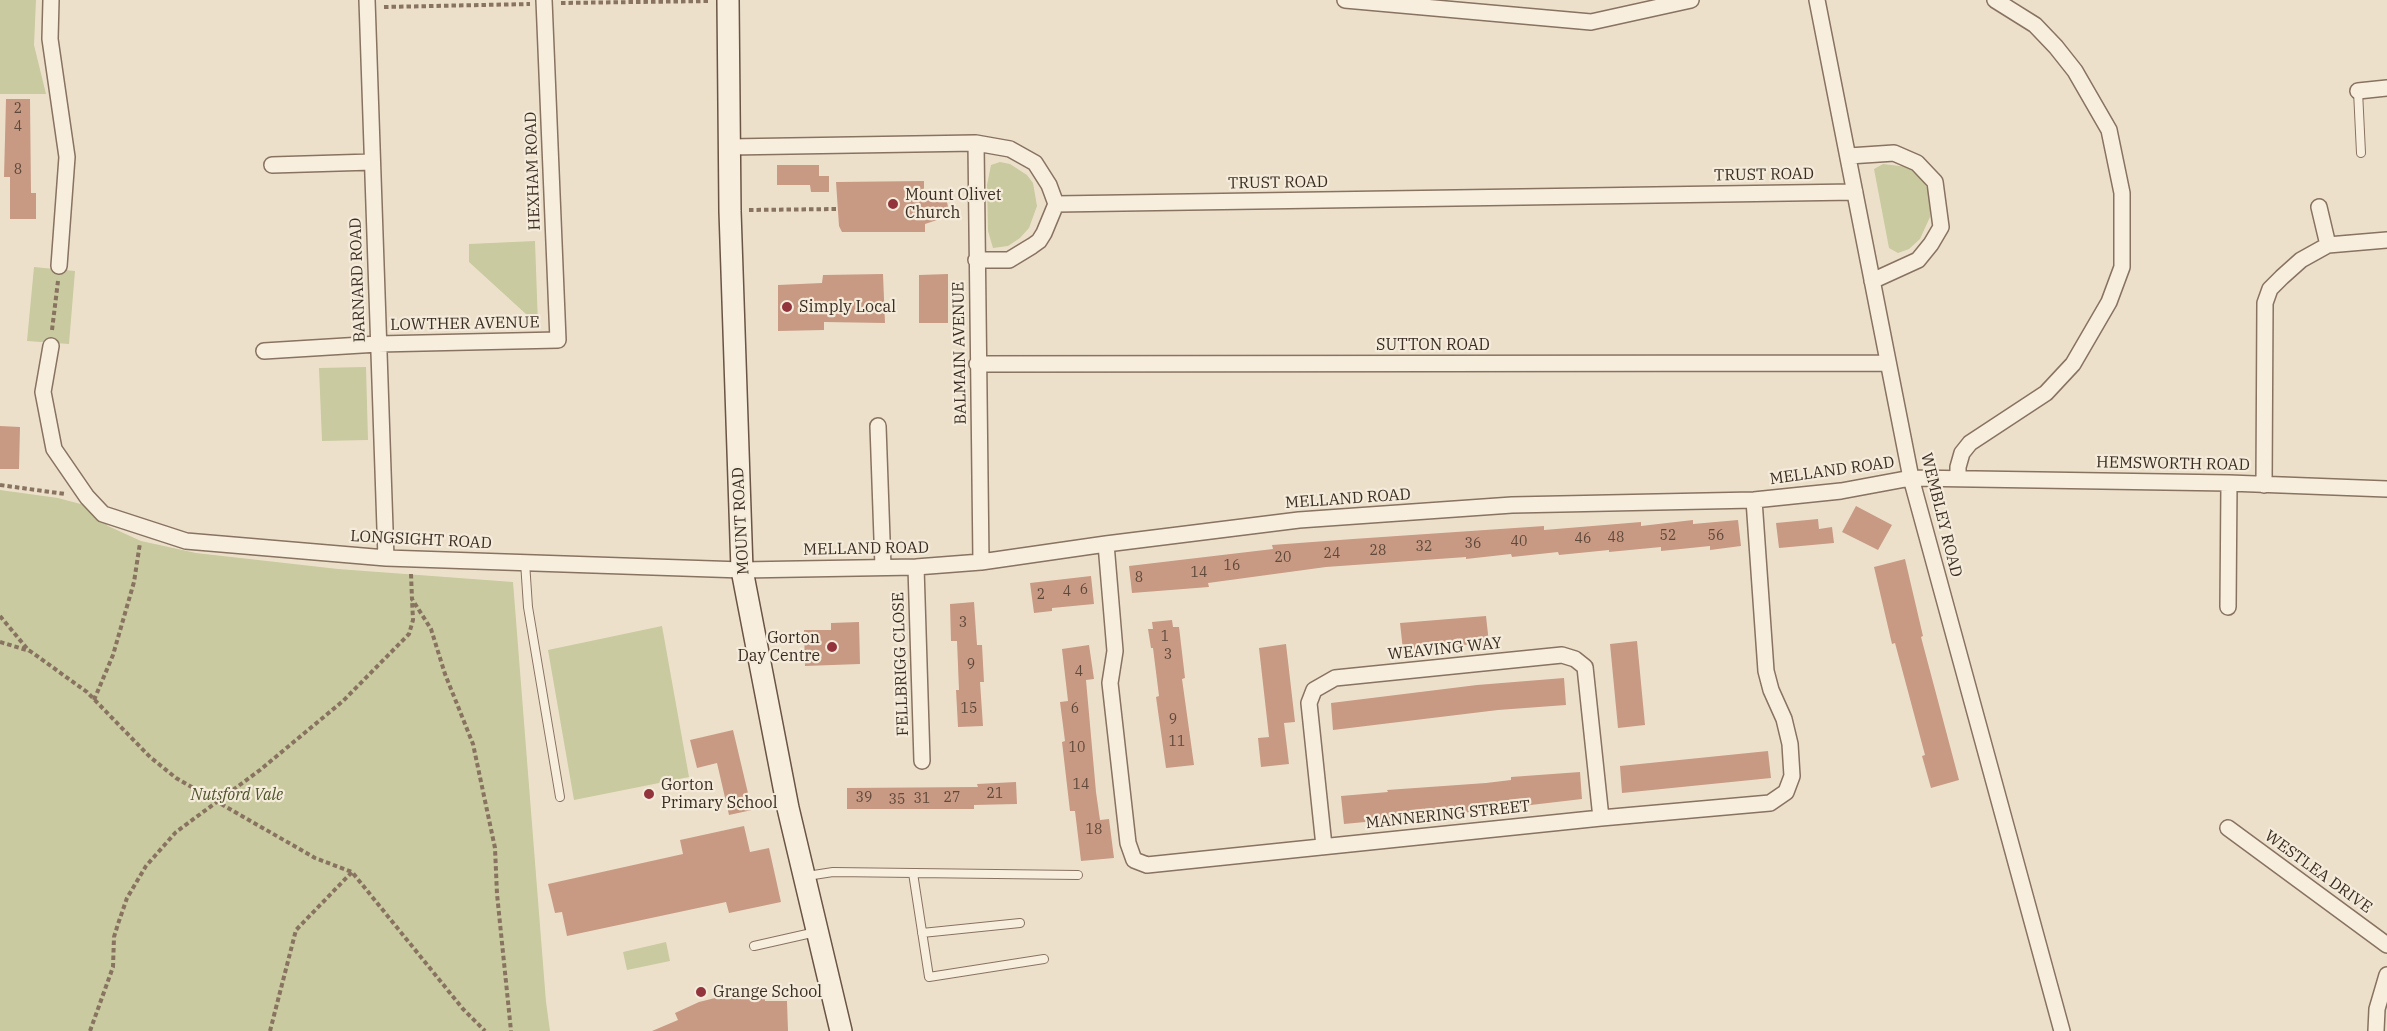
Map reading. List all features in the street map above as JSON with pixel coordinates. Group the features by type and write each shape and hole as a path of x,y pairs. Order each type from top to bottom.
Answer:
{"main road":[{"name":"MOUNT ROAD","path":"729,0 730,210 742,570 768,712 841,1031"}],"street":[{"path":"51,0 50,39 67,157 59,266"},
{"name":"BARNARD ROAD","path":"367,0 386,558"},
{"name":"HEXHAM ROAD","path":"544,0 558,340"},
{"path":"1345,0 1470,5 1591,22 1692,0"},
{"name":"WEMBLEY ROAD","path":"1817,0 1911,478 2062,1031"},
{"path":"1958,477 1962,453 1970,443 2046,393 2073,364 2109,302 2122,267 2122,193 2109,130 2075,71 2056,47 2034,25 1995,0"},
{"path":"2358,91 2387,88"},
{"path":"729,147 976,143 1010,149 1035,163 1049,185 1056,204 1044,233 1032,246 1009,260 976,260"},
{"name":"BALMAIN AVENUE","path":"976,143 981,562"},
{"path":"1849,156 1894,153 1917,163 1935,182 1941,227 1918,260 1872,281"},
{"path":"272,165 372,162"},
{"name":"TRUST ROAD","path":"1056,204 1855,192"},
{"path":"2319,207 2328,245"},
{"path":"2264,485 2265,303 2270,289 2301,260 2328,245 2387,240"},
{"name":"LOWTHER AVENUE","path":"264,351 558,340"},
{"path":"51,346 43,392 54,449 87,497"},
{"name":"SUTTON ROAD","path":"978,364 1888,363"},
{"path":"878,426 883,567"},
{"name":"MELLAND ROAD","path":"742,570 916,567 981,562 1299,520 1512,505 1754,500 1841,491 1911,478 1958,477"},
{"name":"HEMSWORTH ROAD","path":"1958,477 2387,489"},
{"path":"2228,607 2229,483"},
{"name":"LONGSIGHT ROAD","path":"87,497 103,514 186,541 386,558 742,570"},
{"name":"MANNERING STREET","path":"1106,544 1115,651 1110,683 1128,843 1134,860 1147,865 1601,818 1770,803 1785,792 1792,776 1790,744 1784,719 1771,690 1766,671 1754,500"},
{"name":"FELLBRIGG CLOSE","path":"916,567 922,761"},
{"name":"WEAVING WAY","path":"1324,846 1309,703 1314,690 1335,678 1562,655 1575,659 1585,667 1601,818"},
{"name":"WESTLEA DRIVE","path":"2228,828 2387,945"},
{"path":"2376,1031 2377,1009 2387,975"}],"lane":[{"path":"2358,91 2361,153"},
{"path":"525,562 528,607 560,797"},
{"path":"804,876 833,872 1078,875"},
{"path":"913,873 929,977 1044,959"},
{"path":"922,933 1020,923"},
{"path":"754,946 817,932"}],"path":[{"path":"730,210 838,209"},
{"path":"51,346 59,266"},
{"path":"0,485 87,497"},
{"path":"94,700 113,655 134,582 143,527"},
{"path":"90,1031 113,967 114,937 127,898 146,866 167,841 260,770 343,701 409,634 414,620 410,558"},
{"path":"412,599 424,614 431,629 445,674 473,744 495,848 497,894 511,1031"},
{"path":"0,616 30,651 94,700 150,757 167,771 315,858 352,872 463,1009 485,1031"},
{"path":"0,642 30,651"},
{"path":"270,1031 296,930 352,872"}],"green space":[{"path":"0,0 36,0 34,45 46,94 0,94"},
{"path":"1000,162 1010,164 1027,175 1033,183 1037,206 1029,228 1020,238 1008,246 993,248 988,231 987,185 991,165"},
{"path":"1883,164 1908,167 1924,182 1930,194 1930,217 1920,239 1909,249 1898,253 1889,248 1874,169"},
{"path":"535,241 538,325 469,262 469,244"},
{"path":"34,267 75,271 69,344 27,341"},
{"path":"366,367 368,440 322,441 319,368"},
{"name":"Nutsford Vale","path":"0,490 58,498 88,506 108,526 141,541 196,553 338,569 513,582 550,1031 0,1031"},
{"path":"662,626 689,777 574,800 548,650"},
{"path":"666,942 670,961 627,970 623,952"}],"building":[{"path":"6,99 30,99 31,193 36,193 36,219 10,219 10,177 4,177"},
{"path":"777,165 819,165 819,176 829,176 829,192 811,192 810,185 777,185"},
{"name":"Mount Olivet Church","path":"924,181 924,194 937,194 947,202 948,207 943,218 925,224 925,232 842,232 839,226 836,182"},
{"path":"883,274 885,323 824,322 824,330 778,331 778,285 822,283 823,275"},
{"path":"948,274 948,323 919,323 919,275"},
{"path":"0,426 20,427 19,469 0,469"},
{"path":"1856,506 1892,525 1878,550 1842,532"},
{"path":"1818,519 1819,529 1832,527 1834,543 1779,548 1776,523"},
{"path":"1693,520 1693,524 1738,520 1741,546 1710,550 1710,546 1661,551 1661,547 1559,555 1558,552 1512,557 1511,554 1466,559 1466,557 1326,567 1208,583 1209,587 1132,593 1129,566 1273,549 1272,545 1544,526 1544,530 1641,522 1641,526"},
{"path":"1905,559 1923,636 1921,637 1959,780 1931,788 1922,756 1925,755 1895,643 1892,644 1874,567"},
{"path":"1091,576 1094,604 1052,608 1052,611 1034,613 1030,583"},
{"path":"974,602 977,645 982,645 984,682 980,682 983,726 958,727 957,641 951,641 950,604"},
{"path":"1486,616 1489,643 1403,650 1400,623"},
{"path":"1172,620 1173,627 1179,627 1185,678 1182,679 1194,765 1166,768 1156,697 1159,696 1153,648 1151,648 1148,629 1153,629 1152,622"},
{"name":"Gorton Day Centre","path":"859,622 860,664 805,666 804,630 831,630 831,623"},
{"path":"1637,641 1645,725 1618,728 1610,644"},
{"path":"1286,644 1295,722 1284,723 1289,764 1261,767 1258,738 1269,737 1259,648"},
{"path":"1089,645 1094,679 1086,680 1096,792 1100,820 1109,819 1114,858 1081,861 1075,811 1070,811 1060,702 1068,701 1062,649"},
{"path":"1564,678 1566,705 1498,710 1333,730 1331,703 1477,685"},
{"path":"733,730 752,810 729,815 717,763 697,768 690,740"},
{"path":"1768,751 1771,778 1622,793 1620,766"},
{"path":"1580,772 1582,799 1344,824 1341,796 1388,792 1387,790 1486,783 1511,780 1511,777"},
{"path":"1016,782 1017,804 974,805 974,809 847,809 847,788 978,787 977,784"},
{"path":"744,826 750,852 769,848 781,902 729,913 726,902 567,936 562,912 555,913 548,884 683,854 680,840"},
{"path":"731,994 765,994 765,1001 787,1001 788,1031 652,1031 678,1020 675,1013 699,1002"}],"place":[{"name":"Mount Olivet Church","path":"893,204"},
{"name":"Simply Local","path":"787,307"},
{"name":"Gorton Day Centre","path":"832,647"},
{"name":"Gorton Primary School","path":"649,794"},
{"name":"Grange School","path":"701,992"}]}
